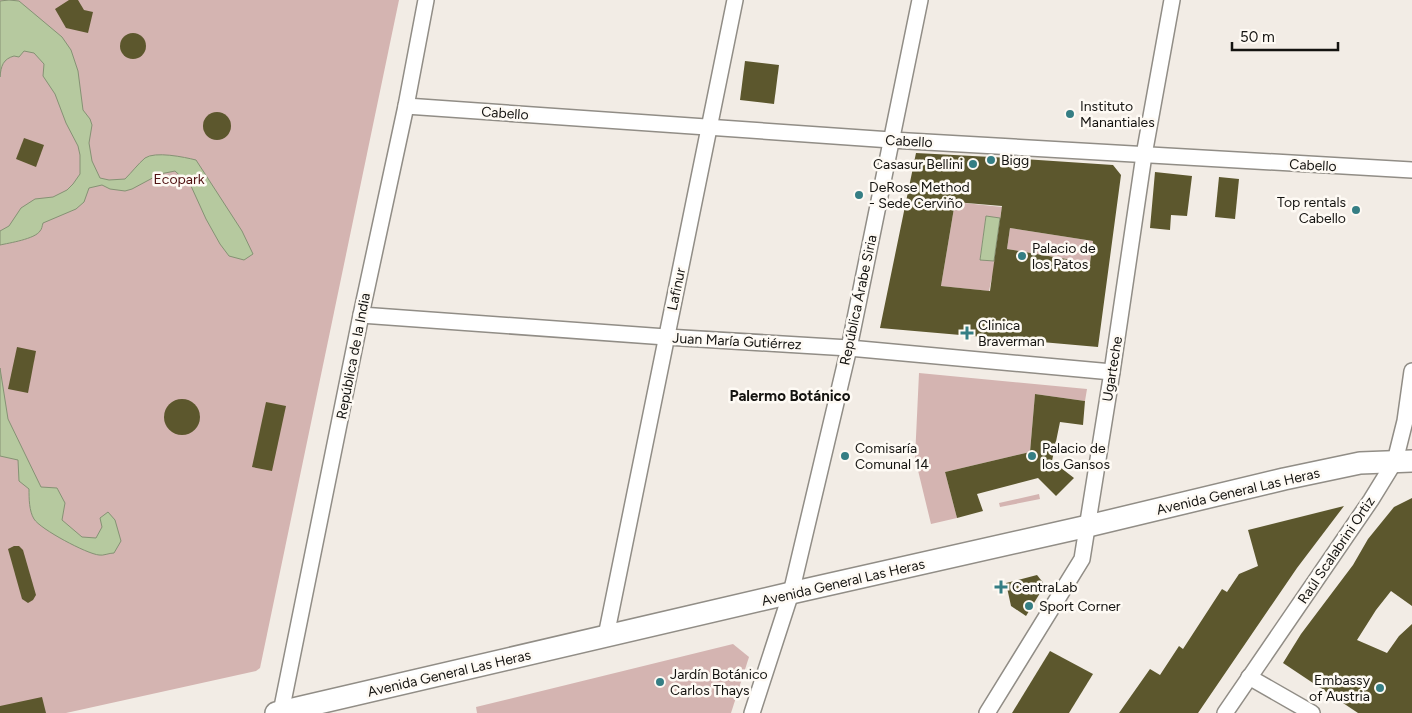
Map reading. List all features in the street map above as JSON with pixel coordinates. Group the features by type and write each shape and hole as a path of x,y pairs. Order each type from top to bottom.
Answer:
{"main road":[{"name":"Avenida General Las Heras","path":"278,712 1351,465 1403,461"}],"street":[{"name":"República de la India","path":"278,712 406,106 426,0"},
{"name":"Lafinur","path":"606,636 736,0"},
{"name":"República Árabe Siria","path":"752,713 791,593 848,348 920,0"},
{"name":"Ugarteche","path":"986,713 1082,559 1144,155 1172,0"},
{"name":"Cabello","path":"406,106 891,140 1412,170"},
{"name":"Juan María Gutiérrez","path":"361,315 848,348 1112,372"},
{"name":"Raúl Scalabrini Ortiz","path":"1224,713 1371,500 1403,461 1405,421 1412,371"},
{"path":"1249,677 1312,713"}],"green space":[{"name":"Ecopark","path":"0,0 399,0 260,668 256,671 66,713 0,713"},
{"path":"955,202 1002,207 1000,218 986,217 980,259 994,261 994,263 1017,281 992,277 989,291 941,286"},
{"path":"1010,228 1093,241 1090,263 1007,249"},
{"path":"919,373 1087,389 1085,401 1035,394 1030,452 945,472 957,518 931,524 915,458"},
{"path":"1039,494 1040,499 1000,507 999,503"},
{"name":"Jardín Botánico Carlos Thays","path":"733,644 749,657 731,713 477,713 476,707"}],"shaded area":[{"path":"0,1 19,1 62,37 71,50 78,71 83,110 92,125 89,143 92,161 100,178 109,180 125,179 142,160 150,156 170,155 196,160 242,231 253,254 244,260 229,256 206,219 191,186 175,171 160,174 125,191 110,189 102,185 89,188 84,202 76,209 43,223 41,230 37,234 0,245 0,231 9,226 21,208 35,199 53,197 67,190 80,174 78,146 66,123 55,94 43,76 44,64 34,53 24,51 19,57 10,57 5,61 0,77"},
{"path":"986,216 1000,218 994,261 980,260"},
{"path":"0,368 8,419 41,487 57,488 65,503 62,520 82,537 96,538 102,527 100,518 108,512 115,520 121,541 114,553 93,554 54,535 32,516 29,489 19,481 18,460 0,456"}],"building":[{"path":"69,0 78,0 84,10 93,12 88,33 66,28 55,9"},
{"path":"133,33 142,37 146,46 142,55 133,59 124,55 120,46 124,37"},
{"path":"745,61 779,65 774,104 740,100"},
{"path":"217,112 227,116 231,126 227,136 217,140 207,136 203,126 207,116"},
{"path":"24,138 44,145 36,167 16,159"},
{"path":"916,153 1113,165 1121,175 1098,347 880,328","holes":["955,202 1002,206 990,291 941,286","1010,228 1093,241 1090,263 1007,249"]},
{"path":"1155,172 1192,176 1187,216 1171,215 1170,230 1150,228"},
{"path":"1219,177 1239,179 1235,219 1215,217"},
{"path":"17,347 36,351 28,393 8,389"},
{"name":"Palacio de los Gansos","path":"1035,394 1085,401 1083,425 1060,422 1052,461 1074,478 1056,496 1038,478 977,494 983,511 957,518 945,472 1030,452"},
{"path":"182,399 189,400 195,404 199,410 199,424 195,430 189,434 182,435 175,434 169,430 165,424 164,417 165,410 169,404 175,400"},
{"path":"266,402 286,406 272,471 252,467"},
{"path":"1412,498 1412,606 1391,591 1357,640 1387,653 1399,636 1412,624 1412,713 1358,713 1283,663 1301,634 1353,565 1368,539 1394,507"},
{"path":"1344,506 1297,568 1198,713 1119,713 1150,669 1160,675 1179,646 1183,649 1222,589 1227,592 1239,574 1258,566 1248,530"},
{"path":"19,546 23,550 36,595 28,603 22,599 8,549"},
{"path":"1037,575 1045,585 1026,616 1011,606 1006,583"},
{"path":"1050,651 1093,674 1069,713 1012,713"},
{"path":"42,697 46,713 0,713 0,706"}],"place":[{"name":"Instituto Manantiales","path":"1070,114"},
{"name":"Bigg","path":"991,160"},
{"name":"Casasur Bellini","path":"973,164"},
{"name":"DeRose Method - Sede Cerviño","path":"859,195"},
{"name":"Top rentals Cabello","path":"1356,210"},
{"name":"Palacio de los Patos","path":"1022,256"},
{"name":"Clinica Braverman","path":"967,333"},
{"name":"Comisaría Comunal 14","path":"845,456"},
{"name":"Palacio de los Gansos","path":"1032,456"},
{"name":"CentraLab","path":"1001,587"},
{"name":"Sport Corner","path":"1029,606"},
{"name":"Jardín Botánico Carlos Thays","path":"660,682"},
{"name":"Embassy of Austria","path":"1380,688"}],"district":[{"name":"Palermo Botánico","path":"790,396"}]}
